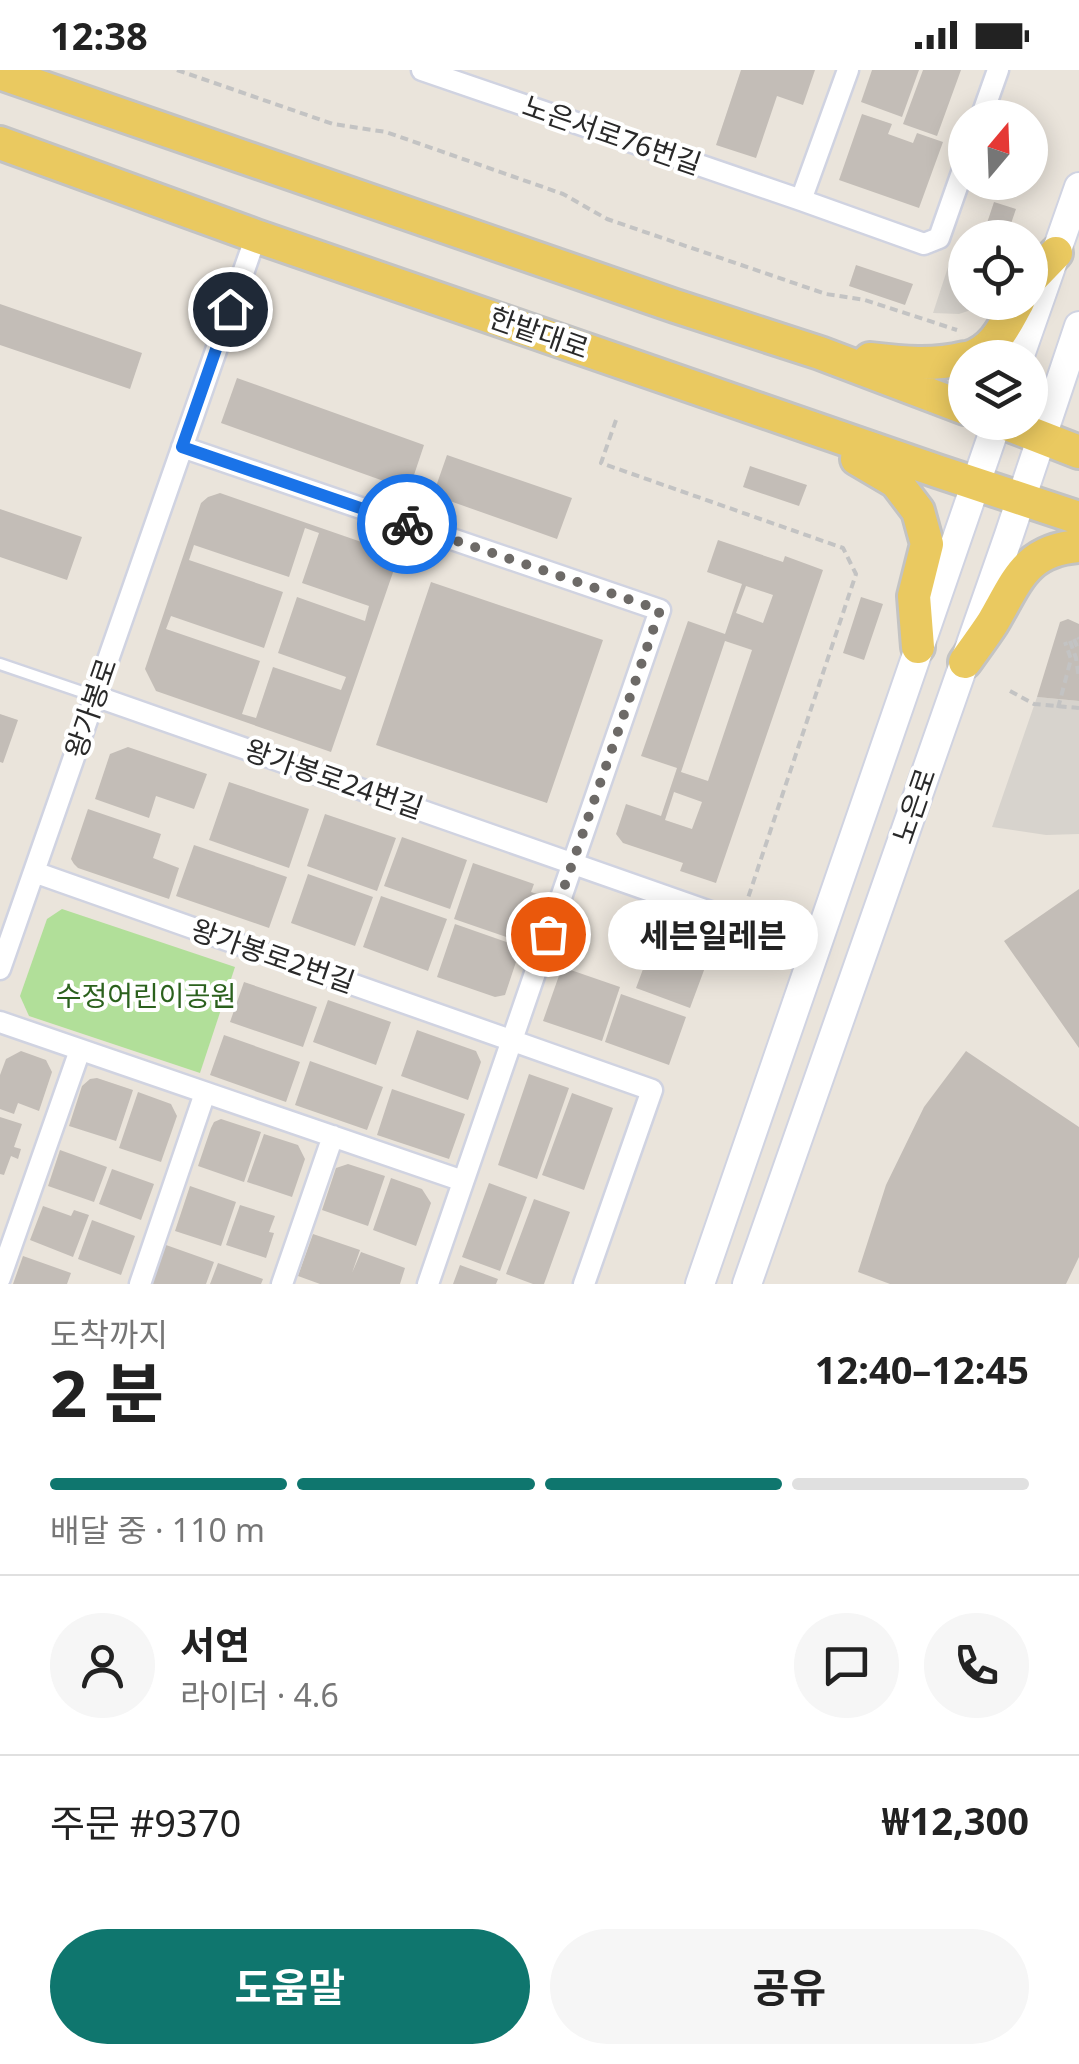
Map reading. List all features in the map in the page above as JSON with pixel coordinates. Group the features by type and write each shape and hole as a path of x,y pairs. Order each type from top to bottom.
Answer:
{"main road":[{"path":"0,73 820,353 948,402"},
{"name":"한밭대로","path":"0,143 256,236 1079,518"},
{"path":"1048,261 1056,253"},
{"path":"820,353 913,364 948,362"},
{"path":"803,424 896,482 918,511 927,544 914,596 918,647"},
{"path":"1048,440 1079,452"},
{"path":"964,662 992,623 1013,583 1031,563 1057,548 1079,546"}],"street":[{"name":"노은서로76번길","path":"422,70 924,244 939,238 952,200"},
{"path":"802,200 848,70"},
{"path":"987,100 998,70"},
{"path":"1025,340 1079,187"},
{"name":"왕가봉로","path":"0,969 256,236"},
{"name":"노은로","path":"1048,417 1079,326"},
{"name":"노은로","path":"700,1284 992,440"},
{"name":"노은로","path":"747,1284 1040,440"},
{"path":"182,447 660,610 428,1284"},
{"name":"왕가봉로24번길","path":"95,696 816,949"},
{"name":"왕가봉로2번길","path":"34,872 652,1090 584,1284"},
{"path":"0,1022 463,1181"},
{"path":"0,1278 80,1050"},
{"path":"140,1284 205,1092"},
{"path":"282,1284 333,1136"}],"lane":[{"path":"0,664 95,696"}],"path":[{"path":"177,70 333,124 386,132 563,194 607,220 826,294 866,300 936,325 955,340"},
{"path":"616,420 601,463 843,548 856,574 744,910"},
{"path":"1073,640 1079,651"},
{"path":"1073,640 1079,680"},
{"path":"1058,708 1073,640"},
{"path":"1010,692 1034,704 1079,708"}],"green space":[{"name":"수정어린이공원","path":"62,909 235,967 200,1073 29,1016 20,996 47,919"}],"shaded area":[{"path":"948,267 948,314 933,313"},
{"path":"1037,697 1079,701 1079,834 1046,835 992,827"}],"building":[{"path":"741,70 815,70 803,105 777,96 756,158 716,145"},
{"path":"872,70 919,70 902,117 861,102"},
{"path":"923,70 961,70 937,136 903,124"},
{"path":"862,114 892,124 888,134 913,143 917,133 943,142 919,208 839,180"},
{"path":"994,202 1016,209 1012,220 988,220"},
{"path":"856,265 913,284 905,305 849,286"},
{"path":"0,304 142,353 130,389 0,345"},
{"path":"237,378 424,445 409,490 221,423"},
{"path":"447,455 572,498 557,539 433,495"},
{"path":"750,466 807,485 799,506 743,487"},
{"path":"220,493 399,555 331,752 156,691 145,669 201,503","holes":["305,528 319,533 302,583 369,606 365,621 297,597 278,653 346,677 341,690 273,667 256,718 242,714 260,661 166,629 171,616 264,648 283,592 189,560 194,545 289,577"]},
{"path":"0,509 82,537 67,580 0,557"},
{"path":"718,540 783,562 785,556 823,570 716,883 680,871 683,863 623,843 616,834 626,804 661,816 677,768 641,756 688,621 725,634 742,584 707,572","holes":["746,586 773,595 763,623 736,613","725,641 752,650 708,781 681,772","674,792 702,802 692,829 665,820"]},
{"path":"431,582 603,640 547,803 376,745"},
{"path":"861,597 883,604 864,660 843,653"},
{"path":"1068,619 1079,624 1079,701 1037,697 1060,622"},
{"path":"0,714 18,720 3,763 0,762"},
{"path":"128,747 207,774 194,809 156,796 149,818 95,799 110,754"},
{"path":"229,782 309,809 289,868 209,840"},
{"path":"88,809 161,834 153,858 179,868 169,899 74,864 71,859"},
{"path":"325,814 396,838 377,891 307,866"},
{"path":"402,837 467,860 450,909 384,886"},
{"path":"194,845 287,877 269,928 176,896"},
{"path":"473,863 534,884 531,892 540,895 524,943 454,919"},
{"path":"308,874 373,897 355,946 291,923"},
{"path":"1079,889 1079,1048 1004,941"},
{"path":"381,896 447,919 428,971 363,947"},
{"path":"455,924 521,947 505,995 495,997 437,977"},
{"path":"656,934 710,954 690,1008 636,988"},
{"path":"562,967 620,987 602,1041 543,1021"},
{"path":"244,982 317,1007 303,1047 230,1022"},
{"path":"621,994 686,1017 669,1065 605,1042"},
{"path":"328,1000 391,1022 376,1065 313,1042"},
{"path":"417,1030 476,1051 481,1062 468,1100 401,1076"},
{"path":"224,1035 300,1062 286,1102 210,1075"},
{"path":"21,1051 46,1060 52,1072 39,1111 18,1103 14,1114 0,1109 0,1075 6,1059"},
{"path":"966,1051 1079,1127 1079,1257 1066,1284 890,1284 858,1272 886,1185 924,1107"},
{"path":"310,1061 383,1087 367,1130 295,1105"},
{"path":"529,1074 569,1088 537,1179 498,1165"},
{"path":"97,1078 133,1090 116,1141 69,1126 82,1086"},
{"path":"392,1089 465,1114 449,1159 377,1135"},
{"path":"138,1092 171,1104 177,1116 161,1162 119,1148"},
{"path":"572,1093 613,1108 584,1190 542,1175"},
{"path":"0,1117 22,1124 14,1147 21,1149 18,1159 11,1156 4,1175 0,1174"},
{"path":"221,1119 261,1132 244,1182 198,1166 211,1128"},
{"path":"264,1134 298,1145 305,1159 292,1197 247,1182"},
{"path":"60,1150 107,1167 94,1202 48,1186"},
{"path":"348,1164 385,1176 368,1226 322,1210 336,1168"},
{"path":"112,1169 154,1184 141,1220 99,1204"},
{"path":"391,1178 422,1189 431,1203 416,1246 373,1230"},
{"path":"489,1183 527,1197 500,1271 462,1257"},
{"path":"190,1186 236,1202 221,1246 175,1231"},
{"path":"534,1199 570,1212 544,1284 506,1274"},
{"path":"240,1205 275,1216 266,1258 226,1245"},
{"path":"43,1206 71,1216 74,1210 89,1215 73,1257 30,1240"},
{"path":"92,1220 135,1236 121,1275 78,1259"},
{"path":"313,1234 360,1250 352,1273 361,1252 405,1268 400,1284 320,1284 298,1276"},
{"path":"166,1245 214,1262 206,1284 152,1284"},
{"path":"23,1256 71,1273 67,1284 13,1284"},
{"path":"218,1263 263,1279 261,1284 210,1284"},
{"path":"460,1265 498,1279 496,1284 453,1284"}],"way so far":[{"path":"407,524 660,610 548,934"}],"place":[{"name":"세븐일레븐","path":"548,934"}],"route":[{"path":"230,309 182,447 407,524"}]}
